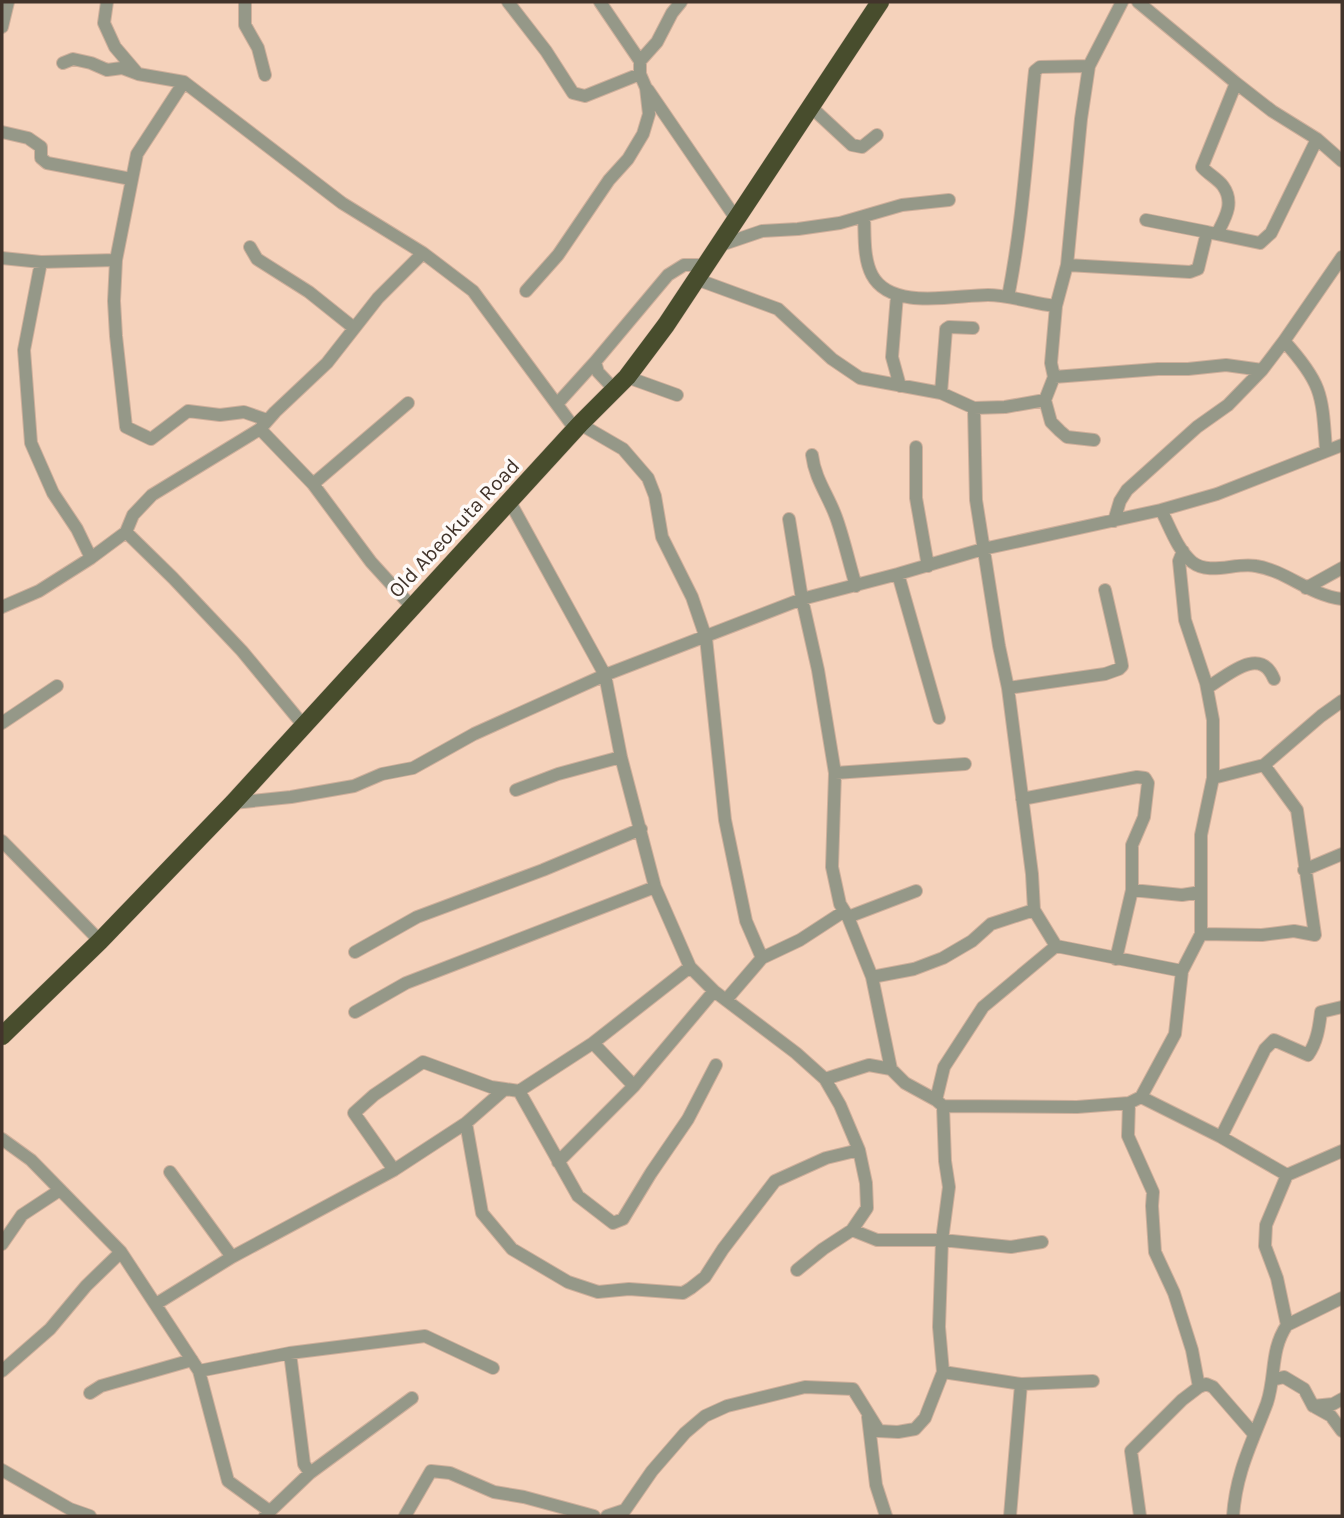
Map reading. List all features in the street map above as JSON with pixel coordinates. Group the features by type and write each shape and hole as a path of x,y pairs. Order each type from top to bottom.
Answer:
{"highway":[{"name":"Old Abeokuta Road","path":"2,1036 100,941 233,803 620,383 721,245 880,2"}],"street":[{"path":"107,2 104,23 115,47 138,74"},
{"path":"245,2 245,25 258,48 265,75"},
{"path":"508,2 546,51 573,93 585,96 640,67 681,2"},
{"path":"526,291 558,255 609,180 628,159 643,134 649,114 640,67 600,2"},
{"path":"1094,440 1067,437 1059,431 1051,422 1045,400 1054,377 1051,363 1056,306 1067,265 1081,118 1089,66 1122,2"},
{"path":"1138,2 1236,83 1272,111 1317,139 1342,161"},
{"path":"2,27 6,5"},
{"path":"63,63 73,60 91,63 107,70 122,68 138,74 184,82 342,203 423,253 473,291 557,404 578,427 623,449 648,478 655,496 662,537 692,597 705,638 725,820 746,921 762,958"},
{"path":"1007,297 1024,198 1035,71 1040,67 1089,66"},
{"path":"184,82 137,154 116,260 116,336 126,427 151,439 188,411 220,415 244,412 264,424 371,562 412,607"},
{"path":"1067,265 1190,272 1198,269 1212,233 1229,208 1223,186 1202,167 1236,83"},
{"path":"646,88 737,219"},
{"path":"811,107 852,145 862,147 877,135"},
{"path":"2,132 34,141 41,147 41,158 47,163 131,178"},
{"path":"1146,220 1261,243 1267,239 1317,139"},
{"path":"721,245 762,231 840,223 902,205 949,200"},
{"path":"864,216 867,259 872,276 897,295 935,299 987,295 1056,306"},
{"path":"250,247 257,259 309,292 354,328"},
{"path":"2,607 39,591 92,558 126,533 133,515 152,495 264,424 327,363 378,298 423,253"},
{"path":"1114,521 1120,501 1127,490 1197,427 1228,405 1262,370 1342,257"},
{"path":"2,258 41,262 116,260"},
{"path":"41,262 24,350 31,443 53,493 92,558"},
{"path":"557,404 668,275 684,265 778,309 832,359 860,378 941,393 974,408 1005,407 1045,400"},
{"path":"897,295 892,357 900,386"},
{"path":"941,393 946,329 973,328"},
{"path":"1284,341 1316,381 1322,397 1326,450"},
{"path":"595,362 598,372 620,383 677,395"},
{"path":"1054,377 1226,365 1262,370"},
{"path":"313,484 408,403"},
{"path":"974,408 976,500 1008,688 1034,910 1056,946 1182,971"},
{"path":"233,803 291,797 354,786 382,774 413,768 474,734 605,675 802,599 983,549 1161,510 1217,494 1342,445"},
{"path":"916,447 916,498 928,566"},
{"path":"812,455 813,468 820,487 830,501 856,586"},
{"path":"510,502 605,675 621,757 655,887 690,967 713,991 774,1034 825,1079 840,1105 859,1150 866,1184 867,1208 852,1230 797,1270"},
{"path":"1161,510 1182,551 1194,563 1211,569 1255,566 1277,573 1324,597 1342,599"},
{"path":"789,519 835,773 832,867 846,915 872,977 891,1069 905,1083 940,1103 1077,1107 1135,1100 1221,1137 1287,1175"},
{"path":"126,533 242,651 304,726"},
{"path":"1182,551 1179,561 1185,620 1207,688 1213,720 1213,778 1201,835 1201,934 1182,971 1175,1034 1135,1100 1128,1136 1153,1192 1155,1252 1174,1293 1192,1349 1199,1387"},
{"path":"1306,588 1342,568"},
{"path":"898,574 939,718"},
{"path":"1008,688 1105,674 1119,669 1121,660 1105,590"},
{"path":"1207,688 1245,664 1258,662 1270,669 1274,679"},
{"path":"2,723 57,687"},
{"path":"1213,778 1264,765 1342,701"},
{"path":"516,790 558,774 621,757"},
{"path":"835,773 965,764"},
{"path":"1201,934 1262,935 1294,931 1315,935 1297,810 1264,765"},
{"path":"1022,799 1137,777 1145,778 1148,783 1144,817 1132,845 1132,890 1116,959"},
{"path":"355,952 417,917 641,829"},
{"path":"2,841 100,941"},
{"path":"1304,870 1342,854"},
{"path":"355,1012 406,982 655,887"},
{"path":"1132,890 1182,895 1202,892"},
{"path":"726,1000 762,958 846,915 916,891"},
{"path":"872,977 914,969 943,958 972,941 991,923 1034,910"},
{"path":"607,1516 625,1510 652,1471 685,1433 705,1416 727,1406 805,1387 853,1389 879,1431 915,1429 925,1418 943,1372 939,1328 942,1240 949,1187 940,1103 944,1067 983,1007 1056,946"},
{"path":"394,1170 354,1113 423,1062 491,1087 519,1091 593,1043 690,967"},
{"path":"558,1162 634,1086 713,991"},
{"path":"1221,1137 1265,1049 1274,1040 1308,1055 1319,1031 1321,1012 1342,1007"},
{"path":"593,1043 634,1086"},
{"path":"519,1091 578,1196 613,1223 623,1219 650,1173 688,1119 716,1065"},
{"path":"825,1079 869,1065 891,1069"},
{"path":"156,1304 232,1257 394,1170 466,1123 505,1089"},
{"path":"466,1123 482,1213 512,1249 568,1282 598,1292 629,1289 683,1293 705,1277 775,1181 826,1158 859,1150"},
{"path":"2,1139 31,1160 121,1252 195,1366 228,1481 266,1513 310,1473 412,1398"},
{"path":"1287,1325 1277,1278 1265,1246 1266,1225 1287,1175 1342,1152"},
{"path":"170,1172 232,1257"},
{"path":"2,1244 22,1214 60,1190"},
{"path":"852,1230 877,1240 942,1240 1011,1247 1042,1242"},
{"path":"2,1371 50,1329 86,1286 121,1252"},
{"path":"1233,1516 1235,1492 1267,1402 1278,1338 1287,1325 1342,1297"},
{"path":"90,1393 101,1386 195,1366 425,1336 492,1368"},
{"path":"290,1353 304,1464 310,1473"},
{"path":"943,1372 1021,1384 1093,1381"},
{"path":"1272,1380 1284,1377 1304,1389 1313,1406 1331,1416 1342,1431"},
{"path":"1010,1516 1021,1384"},
{"path":"1140,1516 1131,1451 1182,1400 1199,1387 1206,1384 1213,1387 1254,1433"},
{"path":"1313,1406 1333,1404 1342,1399"},
{"path":"867,1409 876,1485 886,1516"},
{"path":"2,1470 70,1509 90,1516"},
{"path":"405,1516 431,1471 450,1473 494,1492 524,1497 594,1516"}]}
